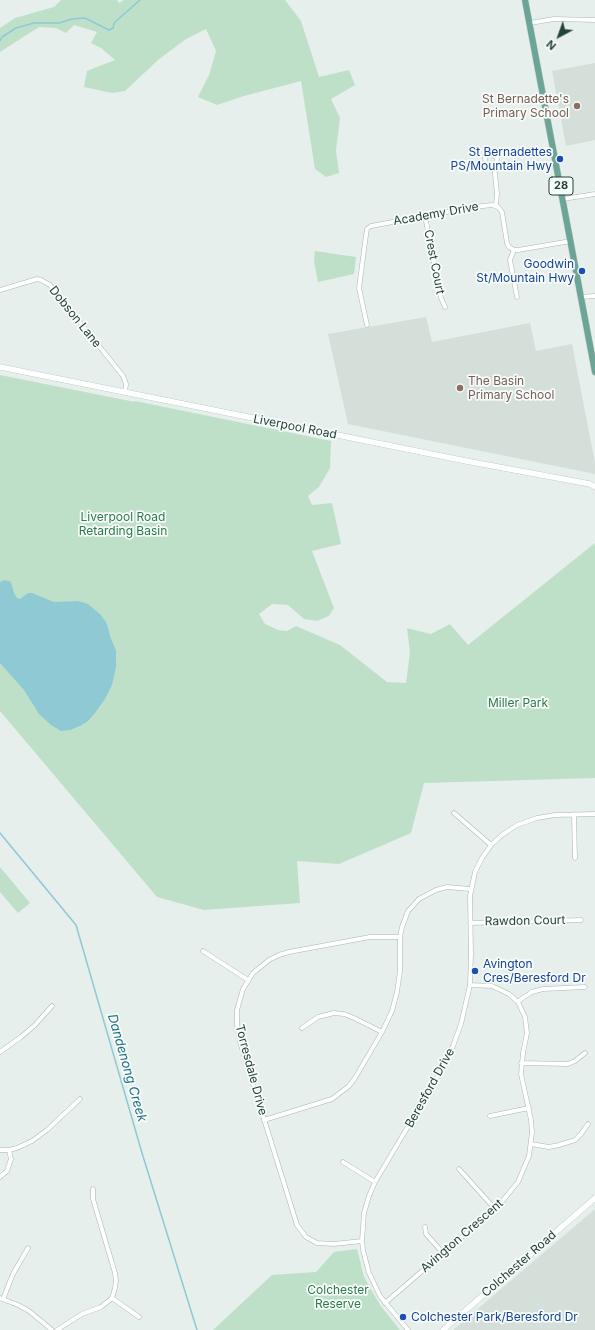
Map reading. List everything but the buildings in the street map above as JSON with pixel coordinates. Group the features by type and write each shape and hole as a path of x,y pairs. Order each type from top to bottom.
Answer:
{"main road":[{"name":"28","path":"525,0 595,372"},
{"name":"Liverpool Road","path":"0,367 593,485"},
{"name":"Colchester Road","path":"443,1330 595,1198"}],"street":[{"path":"530,23 554,19 595,20"},
{"path":"494,165 498,193 496,206"},
{"path":"563,199 595,194"},
{"name":"Academy Drive","path":"367,325 360,288 367,229 371,226 474,206 496,206 502,212 507,243 509,247 514,250"},
{"name":"Crest Court","path":"425,216 441,298 445,307"},
{"path":"517,297 510,260 514,250 571,241"},
{"name":"Dobson Lane","path":"0,290 37,279 50,285 123,376 126,384 124,392"},
{"path":"581,296 595,296"},
{"path":"454,813 491,845"},
{"path":"574,814 575,858"},
{"name":"Beresford Drive","path":"408,1330 380,1296 369,1273 362,1241 364,1213 375,1182 447,1058 461,1024 470,985 470,889 475,872 491,845 502,835 517,825 537,818 555,815 595,814"},
{"path":"264,1120 332,1099 344,1092 355,1078 382,1032 392,1010 397,992 400,971 400,937 408,911 419,899 436,890 447,887 470,889"},
{"name":"Rawdon Court","path":"470,923 581,920"},
{"name":"Torresdale Drive","path":"362,1241 324,1244 311,1240 302,1233 295,1221 240,1042 237,1025 238,1005 243,989 248,980 269,960 283,953 370,937 400,937"},
{"path":"203,951 248,980"},
{"path":"470,985 492,986 509,994 518,1002 532,992 543,989 585,987"},
{"name":"Avington Crescent","path":"385,1303 504,1201 518,1182 526,1164 531,1144 532,1132 529,1108 521,1074 521,1063 527,1033 527,1025 518,1002"},
{"path":"0,1052 21,1037 52,1006"},
{"path":"302,1028 318,1017 334,1013 344,1014 382,1032"},
{"path":"521,1063 568,1064 585,1052"},
{"path":"0,1150 10,1150 25,1146 32,1142 80,1099"},
{"path":"490,1116 529,1108"},
{"path":"531,1144 549,1147 575,1140 588,1124"},
{"path":"0,1177 7,1171 11,1159 10,1150"},
{"path":"343,1162 375,1182"},
{"path":"459,1169 495,1209"},
{"path":"57,1330 82,1314 101,1307 112,1298 115,1288 115,1273 93,1199 93,1189"},
{"path":"425,1227 426,1234 443,1253"},
{"path":"28,1248 1,1298 18,1304 52,1330"},
{"path":"112,1298 139,1317"}],"shaded area":[{"name":"St Bernadette's Primary School","path":"595,63 595,140 566,146 552,71"},
{"name":"The Basin Primary School","path":"426,317 432,342 530,323 536,351 572,344 595,463 595,474 348,424 328,334"},
{"path":"595,1209 595,1330 453,1330"}],"green space":[{"path":"61,0 117,0 119,3 124,0 285,0 301,21 319,77 349,70 355,85 331,99 340,118 336,151 339,173 326,177 315,169 301,81 244,96 217,105 198,97 209,75 216,51 206,29 186,39 158,60 125,91 112,93 84,87 87,71 115,60 101,48 91,43 97,32 74,25 66,33 56,28 39,27 0,52 0,28 15,18 54,7"},
{"path":"315,251 356,257 354,274 318,282 314,261"},
{"path":"0,375 331,441 330,468 319,487 308,496 312,505 332,503 341,544 312,551 334,608 329,616 317,621 304,619 288,605 272,604 259,614 265,624 278,630 287,631 296,626 340,645 387,682 406,683 410,653 407,628 431,634 450,624 468,645 595,543 595,778 424,783 411,833 339,864 297,861 300,903 204,910 157,897 0,711"},
{"path":"0,867 30,903 18,913 0,892"},
{"name":"Colchester Reserve","path":"357,1249 364,1277 380,1305 400,1330 213,1330 272,1275 316,1272 334,1252"}],"water":[{"path":"5,580 11,582 17,598 20,599 28,593 32,593 54,602 78,601 88,604 101,615 107,624 116,651 116,667 112,685 105,699 95,713 88,721 80,726 70,730 61,731 51,725 39,714 24,690 0,663 0,582"}],"waterway":[{"path":"0,41 2,37 16,28 34,23 59,23 72,19 85,18 109,30 113,28 114,23 140,0"},
{"name":"Dandenong Creek","path":"0,833 76,925 142,1153 197,1330"}],"place":[{"name":"St Bernadette's Primary School","path":"577,106"},
{"name":"St Bernadettes PS/Mountain Hwy","path":"560,159"},
{"name":"Goodwin St/Mountain Hwy","path":"582,271"},
{"name":"The Basin Primary School","path":"460,388"},
{"name":"Avington Cres/Beresford Dr","path":"475,971"},
{"name":"Colchester Park/Beresford Dr","path":"403,1317"}],"park label":[{"name":"Liverpool Road Retarding Basin","path":"123,524"},
{"name":"Miller Park","path":"518,703"}]}
